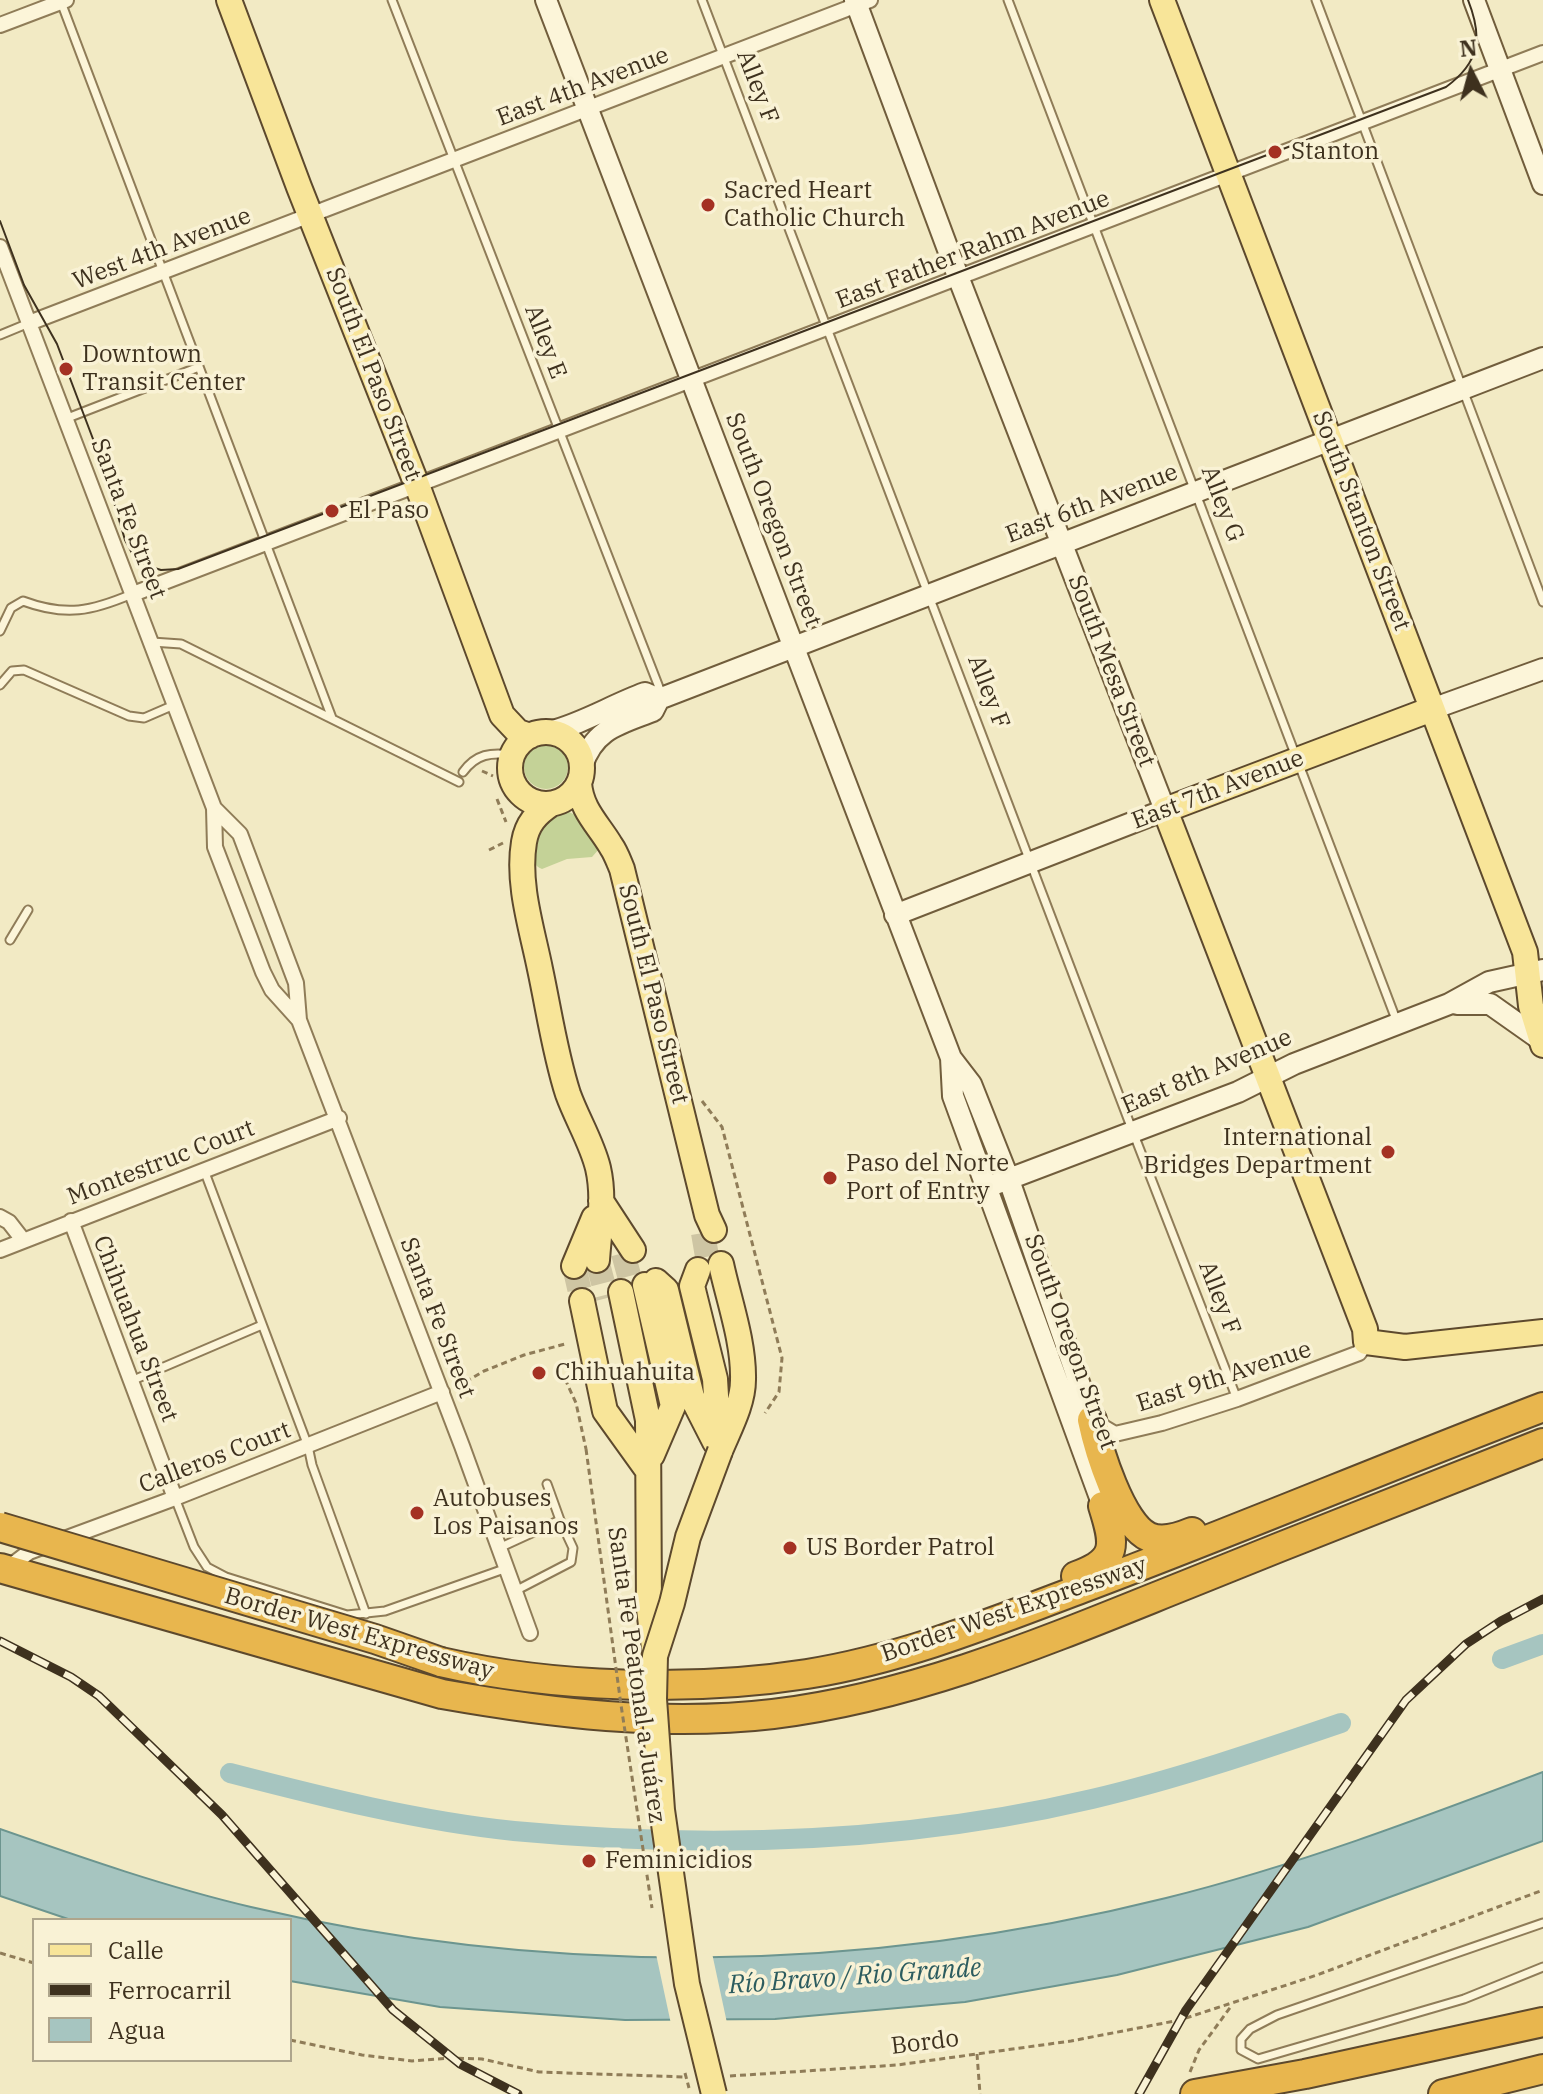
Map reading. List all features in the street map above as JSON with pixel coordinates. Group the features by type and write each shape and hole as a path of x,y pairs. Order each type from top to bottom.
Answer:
{"highway":[{"path":"1092,1420 1095,1436 1128,1518 1140,1531 1158,1540 1179,1537 1543,1394"},
{"name":"Border West Expressway","path":"0,1527 375,1639 441,1662 530,1680 701,1684 806,1674 864,1662 973,1629 1140,1567 1543,1407"},
{"name":"Border West Expressway","path":"4,1568 442,1694 568,1713 631,1717 713,1718 773,1714 894,1691 960,1672 1049,1640 1543,1443"},
{"path":"806,1674 837,1658 916,1635 1090,1571 1106,1561 1112,1547 1103,1506"},
{"path":"1192,2084 1305,2074 1543,2022"},
{"path":"1443,2094 1543,2069"}],"main road":[{"name":"South El Paso Street","path":"229,0 417,485 502,715 518,732 540,734"},
{"name":"South Stanton Street","path":"1162,0 1535,972 1531,1006 1542,1043"},
{"name":"East 7th Avenue","path":"1165,810 1432,709"},
{"path":"551,804 530,801 516,788 510,766 512,755 523,741 540,734 570,741 580,755 581,775 567,798 537,814 524,839 522,868 525,896 568,1093 597,1164 604,1258 601,1201"},
{"name":"South El Paso Street","path":"581,775 580,798 585,810 612,847 622,869 708,1226"},
{"name":"South Mesa Street","path":"1165,810 1365,1329 1366,1342"},
{"path":"655,1656 688,1537 739,1403 744,1382 740,1354 709,1267"},
{"path":"619,1292 666,1290 692,1397 720,1451"},
{"path":"619,1292 648,1420 649,1609 655,1656 656,1753 687,1984 716,2085"},
{"path":"619,1292 605,1411 646,1468"},
{"path":"1366,1342 1405,1347 1543,1332"}],"street":[{"name":"South Oregon Street","path":"546,0 951,1058 971,1084 1009,1180 1092,1420"},
{"path":"1474,0 1543,184"},
{"path":"0,25 62,1"},
{"name":"East 4th Avenue","path":"311,216 861,2"},
{"name":"South Mesa Street","path":"861,2 959,279 1165,810"},
{"name":"East Father Rahm Avenue","path":"133,594 1543,53"},
{"name":"West 4th Avenue","path":"29,323 311,216"},
{"name":"Santa Fe Street","path":"0,247 214,808 215,847 263,972 272,990 299,1020"},
{"name":"East 6th Avenue","path":"581,775 590,747 602,734 653,711 661,698 1543,358"},
{"name":"East 7th Avenue","path":"1432,709 1543,669"},
{"name":"East 6th Avenue","path":"540,734 578,724 607,707 645,693 661,698"},
{"name":"Santa Fe Street","path":"214,808 240,834 296,983 299,1020 339,1118 530,1633"},
{"name":"East 7th Avenue","path":"895,915 1165,810"},
{"name":"East 8th Avenue","path":"985,1188 1238,1092 1294,1064 1449,1004 1489,982 1535,972"},
{"name":"East 8th Avenue","path":"1449,1004 1490,1004 1542,1043"},
{"name":"South Oregon Street","path":"951,1058 953,1096 1103,1506"},
{"name":"Montestruc Court","path":"0,1250 339,1118"},
{"path":"0,1217 9,1222 23,1240"},
{"name":"Chihuahua Street","path":"71,1221 175,1498"},
{"name":"East 9th Avenue","path":"1092,1420 1115,1434 1162,1423 1237,1399 1359,1353 1366,1342"},
{"name":"Calleros Court","path":"4,1568 29,1552 442,1392"}],"lane":[{"name":"Alley E","path":"392,0 661,698"},
{"name":"Alley F","path":"702,0 1237,1399"},
{"name":"Alley G","path":"1008,0 1398,1023"},
{"path":"1316,0 1543,602"},
{"path":"62,1 332,718"},
{"path":"0,335 29,323"},
{"path":"65,419 199,367"},
{"path":"0,631 11,608 23,601 43,609 81,612 100,608 133,594"},
{"path":"152,642 181,644 459,782"},
{"path":"0,685 12,671 24,670 129,716 144,718 176,704"},
{"path":"463,772 486,754 512,755"},
{"path":"10,940 28,910"},
{"path":"204,1170 308,1446 312,1465 366,1614"},
{"path":"131,1381 262,1325"},
{"path":"515,1591 571,1562 573,1548 547,1484"},
{"path":"175,1498 194,1547 207,1567 226,1577 347,1615 385,1611 507,1568"},
{"path":"499,1548 560,1520"},
{"path":"1543,1923 1277,2015 1250,2029 1241,2039 1241,2050 1258,2059 1464,1999 1543,1967"}],"path":[{"path":"497,799 510,828"},
{"path":"745,1207 782,1358 779,1392 765,1413"},
{"path":"442,1392 463,1386 484,1371 524,1355 565,1344"},
{"name":"Santa Fe Peatonal a Juárez","path":"565,1379 576,1403 586,1449 654,1918"},
{"name":"Bordo","path":"716,2085 1071,2041 1180,2020 1232,2005 1543,1890"},
{"path":"0,1953 32,1962"},
{"path":"1192,2084 1191,2064 1232,2005"},
{"path":"292,2040 362,2055 412,2061 482,2059 539,2072 688,2077"},
{"path":"977,2054 980,2094"},
{"path":"684,2069 690,2094"}],"green space":[{"path":"546,745 561,752 568,767 561,782 546,789 531,782 524,767 531,752"},
{"path":"567,811 587,826 599,849 592,857 567,859 542,869 533,859 534,834 557,813"}],"water":[{"name":"Río Bravo / Rio Grande","path":"1543,1772 1543,1841 1308,1927 1117,1975 965,2002 775,2019 625,2020 440,2007 292,1981 292,1918 65,1918 0,1896 0,1829 188,1890 251,1907 364,1930 479,1946 594,1955 709,1957 824,1953 939,1941 1053,1923 1166,1898 1309,1856"}],"pier":[{"path":"712,1953 727,2023 671,2024 656,1954"}],"waterway":[{"path":"1502,1659 1543,1644"},
{"path":"230,1773 406,1815 478,1827 659,1840 805,1838 950,1825 1092,1799 1187,1774 1341,1723"}],"tunnel":[{"path":"703,1233 709,1268"},
{"path":"623,1253 633,1290"},
{"path":"597,1260 607,1298"},
{"path":"574,1266 582,1301"}],"tram line":[{"path":"0,221 24,285 57,344 104,468 125,540 132,553 145,565 161,570 178,569 1446,87 1466,68 1475,48 1476,26 1468,0"}],"railway":[{"path":"1139,2094 1186,2010 1406,1700 1466,1644 1543,1599"},
{"path":"0,1641 71,1677 99,1696 222,1815 393,2010 460,2064 518,2094"}],"place":[{"name":"Stanton","path":"1275,152"},
{"name":"Sacred Heart Catholic Church","path":"708,205"},
{"name":"Downtown Transit Center","path":"66,369"},
{"name":"El Paso","path":"332,511"},
{"name":"International Bridges Department","path":"1388,1152"},
{"name":"Paso del Norte Port of Entry","path":"830,1178"},
{"name":"Chihuahuita","path":"539,1373"},
{"name":"Autobuses Los Paisanos","path":"417,1513"},
{"name":"US Border Patrol","path":"790,1548"},
{"name":"Feminicidios","path":"589,1861"}]}
